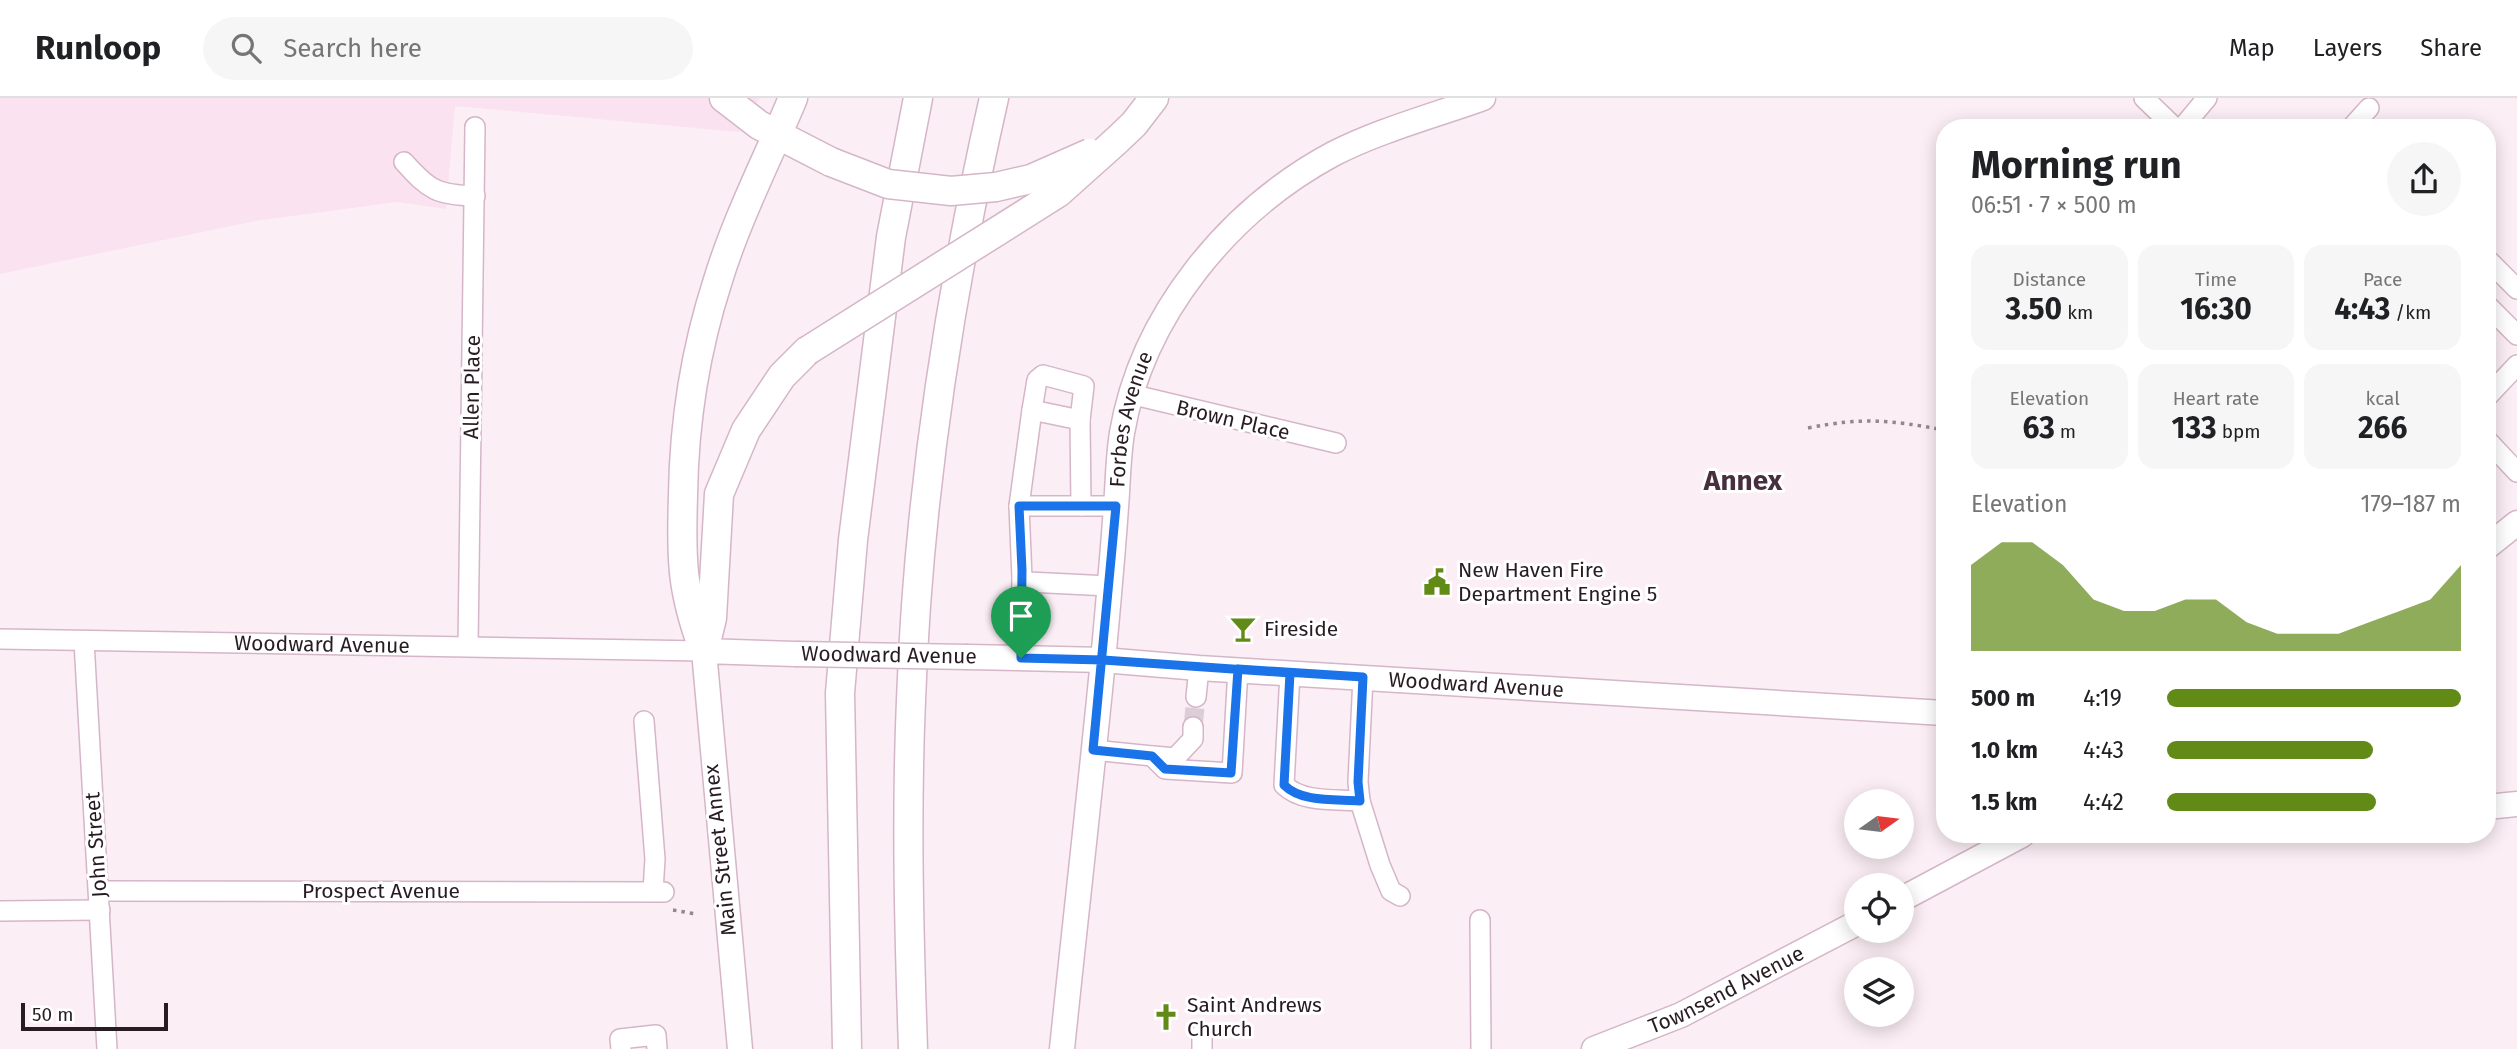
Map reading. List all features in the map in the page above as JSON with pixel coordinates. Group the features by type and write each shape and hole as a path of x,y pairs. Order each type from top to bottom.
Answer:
{"highway":[{"path":"724,98 778,136 831,162 888,184 951,191 996,187 1031,178 1115,142"},
{"path":"704,651 688,610 681,564 684,430 698,352 718,278 793,98"},
{"path":"847,1049 840,693 853,540 889,249 918,98"},
{"path":"913,1049 908,793 920,555 946,342 971,201 994,98"},
{"path":"704,651 712,618 719,494 746,430 782,376 807,351 1058,193 1134,124 1154,98"}],"main road":[{"name":"Forbes Avenue","path":"1062,1049 1103,660 1121,435 1130,394 1163,319 1198,268 1232,228 1281,187 1334,154 1454,103 1483,98"},
{"path":"2496,540 2517,523"},
{"name":"Woodward Avenue","path":"704,651 1103,660 1193,668 1936,713"},
{"name":"Main Street Annex","path":"704,651 740,1049"},
{"path":"2496,806 2517,804"},
{"path":"1914,893 2007,843"},
{"name":"Townsend Avenue","path":"1594,1049 1681,1015 1844,930"}],"street":[{"path":"2144,98 2166,119"},
{"path":"2190,119 2207,98"},
{"path":"2359,119 2369,108"},
{"name":"Allen Place","path":"468,646 475,127"},
{"path":"404,162 433,190 447,195 475,196"},
{"path":"2496,268 2517,289"},
{"path":"2496,314 2517,335"},
{"path":"2496,387 2517,365"},
{"path":"1021,658 1019,506 1037,380 1043,375 1084,386 1080,420 1081,506"},
{"name":"Brown Place","path":"1130,394 1336,443"},
{"path":"1032,411 1080,420"},
{"path":"2496,450 2517,472"},
{"path":"1019,506 1116,506"},
{"path":"1022,578 1028,582 1109,586"},
{"name":"Woodward Avenue","path":"0,639 704,651"},
{"name":"John Street","path":"83,641 107,1049"},
{"path":"1191,697 1193,668"},
{"path":"1152,756 1165,769 1231,773 1238,669"},
{"path":"1290,673 1284,785 1292,793 1360,801"},
{"path":"1363,677 1358,773 1360,801 1380,865 1391,891 1400,896"},
{"name":"Prospect Avenue","path":"0,911 100,901 659,892 644,721"},
{"path":"1093,750 1175,758 1193,739 1189,726"},
{"path":"1480,920 1481,1049"},
{"path":"621,1049 620,1039 656,1035 657,1049"}],"path":[{"path":"1808,428 1855,419 1900,421 1936,428"},
{"path":"673,910 696,914"}],"shaded area":[{"path":"0,98 760,98 739,132 455,106 446,209 397,202 255,221 0,274"}],"tunnel":[{"path":"1193,727 1196,697"}],"place":[{"name":"New Haven Fire Department Engine 5","path":"1437,582"},
{"name":"Fireside","path":"1243,629"},
{"name":"Saint Andrews Church","path":"1166,1017"}],"district":[{"name":"Annex","path":"1743,480"}],"route":[{"path":"1021,658 1022,570 1019,506 1116,506 1103,660 1093,750 1152,756 1165,769 1231,773 1238,669 1363,677 1358,782 1360,801 1292,793 1284,785 1290,673 1238,669 1199,668 1103,660 1021,658"}]}
